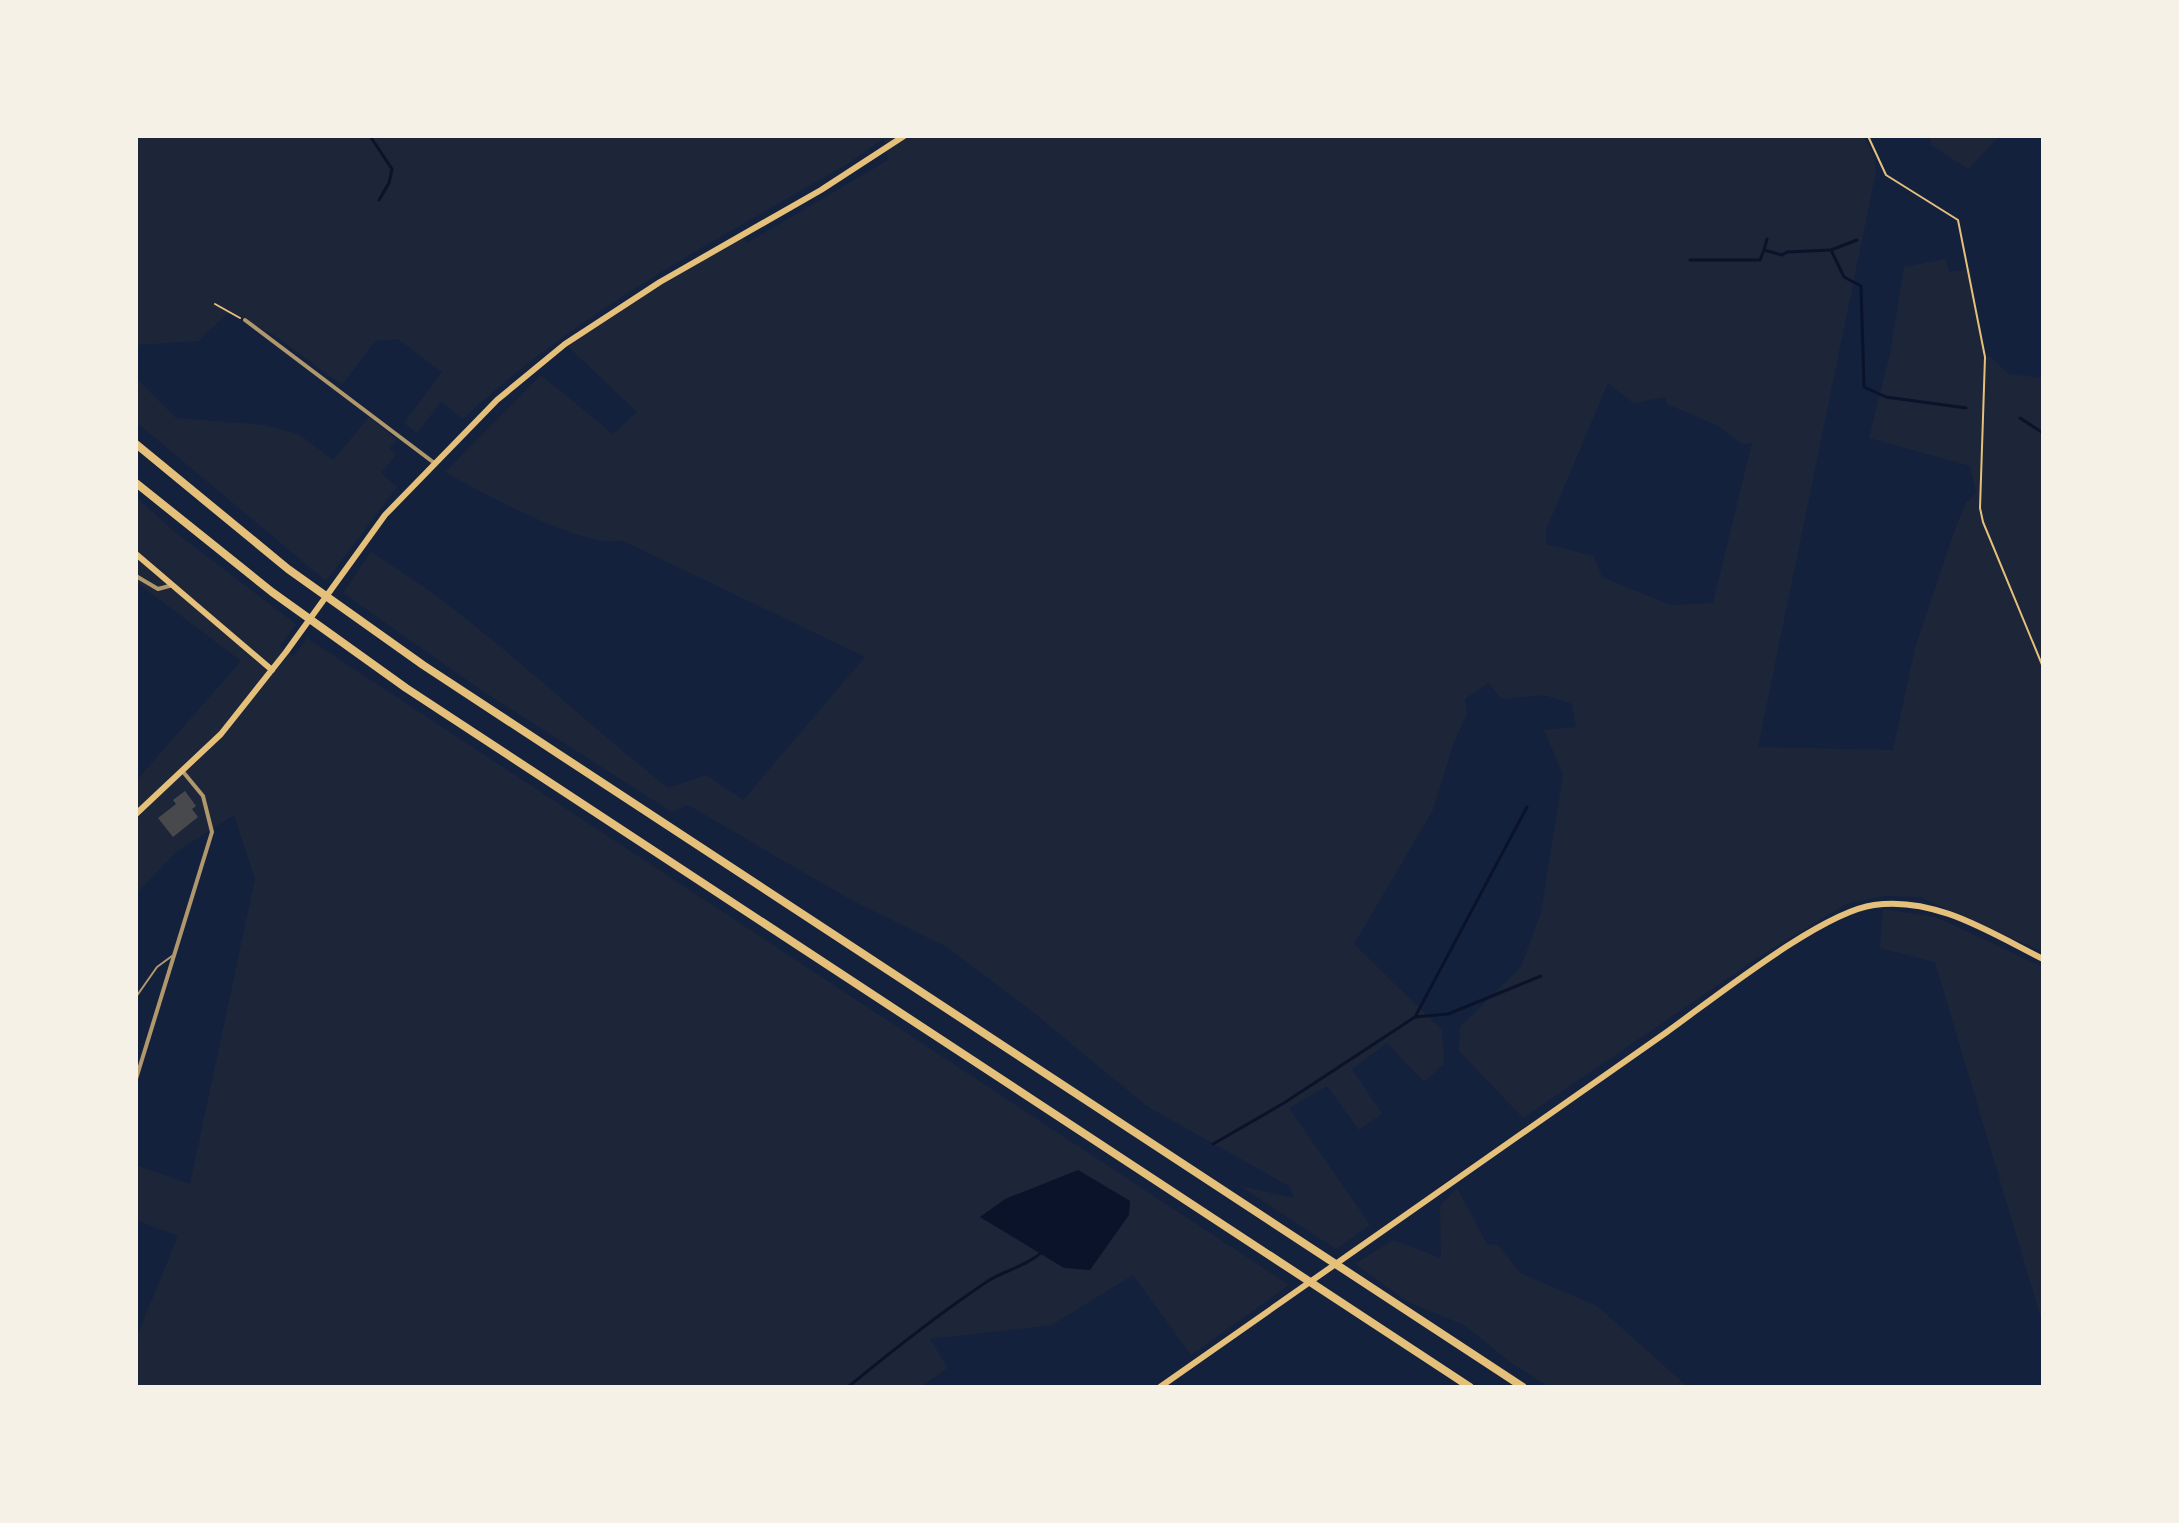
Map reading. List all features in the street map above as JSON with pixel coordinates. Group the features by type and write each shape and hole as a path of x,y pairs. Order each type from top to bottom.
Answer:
{"highway":[{"path":"136,444 288,569 423,665 1523,1387"},
{"path":"136,483 260,584 406,688 1470,1387"}],"main road":[{"path":"136,814 184,773 221,734 286,652 385,515 433,462 497,400 565,344 660,282 821,190 904,136"},
{"path":"136,554 272,670"},
{"path":"1160,1387 1740,981 1849,911 1873,905 1921,905 2043,959"}],"street":[{"path":"245,320 433,462"},
{"path":"136,576 158,589 173,585"},
{"path":"136,1079 212,832 203,796 184,773"}],"lane":[{"path":"136,997 157,967 177,952"}],"path":[{"path":"1868,136 1886,175 1958,220 1985,357 1980,508 2043,667"},
{"path":"215,304 245,320"}],"shaded area":[{"path":"136,136 1863,136 1874,156 1876,172 1758,747 1893,750 1915,648 1958,521 1966,503 1976,493 1970,466 1869,438 1890,354 1904,267 1946,259 1949,272 1970,269 1985,357 1991,357 2008,374 2043,378 2043,952 1920,897 1884,896 1846,904 1765,953 1523,1118 1459,1051 1460,1027 1521,967 1541,912 1563,775 1544,730 1576,727 1572,704 1544,695 1502,699 1488,683 1465,699 1467,714 1454,742 1433,810 1354,944 1442,1030 1444,1064 1424,1082 1387,1043 1352,1069 1382,1114 1359,1130 1327,1086 1289,1108 1370,1225 1336,1249 1240,1186 1294,1198 1289,1186 1148,1107 1028,1008 947,947 851,900 688,805 672,812 481,690 343,593 371,552 487,635 668,788 706,775 743,800 865,657 621,540 584,537 559,528 445,472 541,375 613,434 637,412 565,344 660,282 742,236 747,243 888,160 884,138 849,163 698,250 599,312 507,380 463,419 441,402 417,433 404,423 442,372 398,339 375,341 342,385 277,337 229,312 198,341 136,345","holes":["1608,383 1633,403 1666,397 1667,404 1718,426 1742,444 1752,443 1713,603 1671,605 1602,577 1594,556 1546,544 1546,530"]},
{"path":"1929,136 2000,136 1968,169 1931,145"},
{"path":"136,378 176,418 264,425 299,434 333,460 369,417 397,440 389,449 396,455 381,473 397,487 326,581 136,422"},
{"path":"136,497 176,533 296,624 280,646 293,657 307,638 1289,1285 1191,1355 1133,1275 1052,1325 930,1339 948,1368 920,1387 136,1387 136,1338 178,1236 136,1220 136,1165 190,1184 255,879 234,815 176,852 136,894 136,781 241,661 136,582"},
{"path":"1883,909 1936,917 2043,967 2043,1325 1935,962 1880,948"},
{"path":"1078,1170 1130,1201 1129,1215 1090,1270 1064,1268 980,1217 1005,1199"},
{"path":"1457,1188 1487,1244 1498,1245 1520,1273 1597,1306 1688,1387 1549,1387 1513,1364 1464,1325 1408,1302 1355,1264 1393,1240 1441,1258 1440,1206"}],"building":[{"path":"185,791 196,806 192,809 198,817 173,837 158,818 176,804 173,800"}],"waterway":[{"path":"370,136 392,169 389,183 379,200"},
{"path":"1764,250 1767,239"},
{"path":"1831,250 1857,240"},
{"path":"1690,260 1760,260 1764,250 1782,255 1787,252 1831,250 1844,277 1861,286 1864,387 1886,397 1966,408"},
{"path":"2020,418 2043,433"},
{"path":"1416,1015 1527,807"},
{"path":"1213,1144 1284,1103 1415,1017 1448,1014 1541,976"},
{"path":"848,1387 970,1293 1042,1252"}]}
